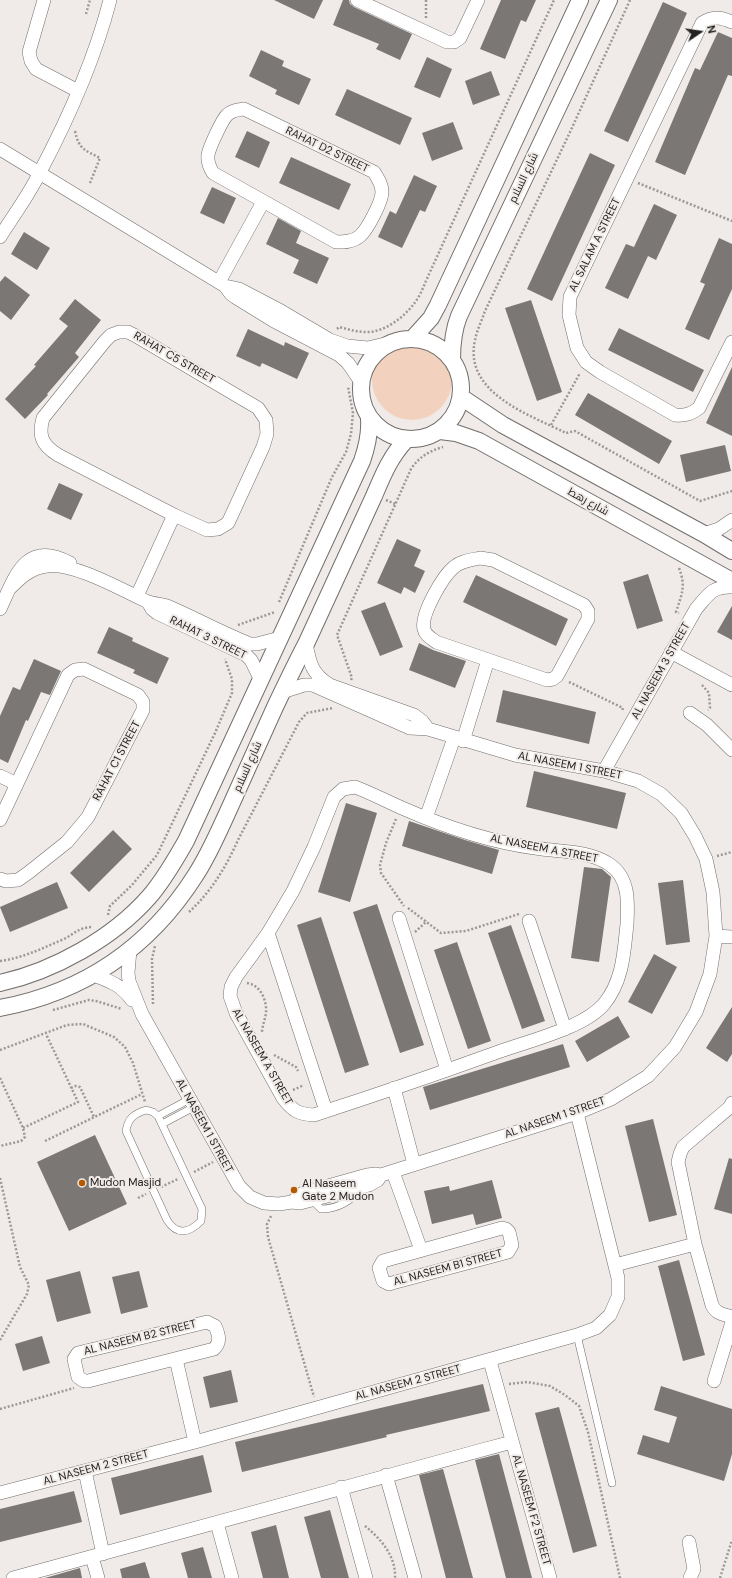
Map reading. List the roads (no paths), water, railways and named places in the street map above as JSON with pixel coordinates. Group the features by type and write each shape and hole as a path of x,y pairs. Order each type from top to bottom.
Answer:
{"street":[{"path":"44,0 30,52 31,61 36,69 78,91"},
{"path":"0,237 40,173 70,109 93,54 110,0"},
{"path":"356,0 447,42 454,42 460,38 478,0"},
{"path":"413,338 431,318 438,305 580,0"},
{"name":"شارع السلام","path":"452,360 454,331 459,316 609,0"},
{"name":"AL SALAM A STREET","path":"731,344 699,408 692,413 683,416 675,415 600,372 586,362 577,348 569,315 570,297 702,23 710,18 720,17 732,22"},
{"name":"RAHAT D2 STREET","path":"235,110 244,110 374,172 380,182 382,193 367,227 359,236 348,242 336,242 263,202 214,173 209,165 208,156 222,124 226,116 235,110"},
{"path":"0,150 222,284 239,289 278,316 339,355 355,372 354,384 369,419 379,429 392,437 406,440 418,440 430,437 450,422 457,410 461,397 461,384 458,372 452,360 442,349 428,342 413,338 401,339 368,348 347,346 330,340 278,316"},
{"path":"222,284 263,202"},
{"name":"RAHAT C5 STREET","path":"120,332 128,332 136,336 258,408 266,420 267,434 263,447 228,523 218,529 207,530 174,515 58,455 48,449 42,439 40,428 43,418 105,341 111,336 120,332"},
{"path":"354,384 370,359 378,350 389,343"},
{"path":"461,397 503,425 704,534 732,551"},
{"path":"0,983 42,970 98,941 125,921 149,897 170,870 186,840 362,461 370,433 369,419"},
{"name":"شارع رهط","path":"440,431 456,433 479,441 732,581"},
{"name":"شارع السلام","path":"0,1008 41,998 68,988 117,961 155,928 196,875 212,846 385,469 397,449 406,440"},
{"path":"143,599 174,515"},
{"path":"704,534 720,529 732,520"},
{"name":"RAHAT 3 STREET","path":"0,609 14,576 22,565 33,558 46,555 59,557 84,573 143,599 166,606 185,621 218,636 251,660 261,680"},
{"path":"480,558 493,560 584,605 588,611 588,619 558,676 553,679 547,680 488,660 436,642 428,637 424,630 423,621 425,612 445,575 455,566 467,560 480,558"},
{"name":"AL NASEEM 3 STREET","path":"604,771 690,619 709,593 719,588 732,587"},
{"name":"RAHAT 3 STREET","path":"218,636 250,644 257,644 280,638"},
{"name":"AL NASEEM 1 STREET","path":"286,1203 303,1193 343,1187 361,1188 374,1183 387,1174 414,1164 577,1113 611,1099 648,1076 675,1047 696,1012 710,974 716,936 713,892 706,859 695,836 681,813 661,794 638,781 604,771 515,755 428,729 410,728 392,721 365,702 322,680 311,666 306,644"},
{"path":"672,652 732,685"},
{"path":"426,818 488,660"},
{"name":"RAHAT C1 STREET","path":"0,820 68,674 75,670 84,669 138,695 143,702 144,710 88,817 78,830 55,852 18,880 6,881 0,878"},
{"name":"AL NASEEM 1 STREET","path":"282,692 299,686 313,685 365,702 398,709 414,715 422,721 428,729"},
{"path":"392,721 398,709"},
{"path":"694,716 722,738 732,750"},
{"path":"0,776 17,784"},
{"name":"AL NASEEM A STREET","path":"355,787 426,818 506,843 598,858 612,866 622,878 627,892 628,908 624,960 617,984 604,1004 585,1020 565,1029 314,1115 302,1114 291,1108 283,1098 236,1013 230,996 231,987 236,977 268,933 296,885 314,847 334,797 343,789 355,787"},
{"path":"399,918 447,1070"},
{"path":"528,921 565,1029"},
{"path":"268,933 326,1111"},
{"path":"716,936 732,937"},
{"name":"AL NASEEM 1 STREET","path":"130,950 128,973 129,981 142,1014 239,1186 250,1197 264,1203 300,1203 313,1201 372,1174 387,1174"},
{"name":"AL NASEEM 1 STREET","path":"94,975 114,982 121,987 142,1014"},
{"path":"394,1088 414,1164"},
{"path":"731,1106 684,1147 678,1162 695,1244 713,1308 719,1314 732,1317"},
{"name":"AL NASEEM 2 STREET","path":"0,1493 195,1442 490,1361 577,1336 596,1328 610,1315 618,1297 618,1278 577,1113"},
{"path":"387,1174 421,1250"},
{"name":"AL NASEEM B1 STREET","path":"502,1228 509,1232 512,1246 511,1249 505,1253 389,1284 383,1281 379,1268 383,1261 421,1250 502,1228"},
{"path":"615,1265 695,1244"},
{"path":"714,1381 732,1322"},
{"name":"AL NASEEM B2 STREET","path":"202,1323 212,1323 215,1326 219,1341 214,1349 176,1359 84,1381 78,1377 74,1363 75,1356 78,1353 202,1323"},
{"path":"176,1359 195,1442"},
{"name":"AL NASEEM F2 STREET","path":"490,1361 550,1578"},
{"name":"AL NASEEM F2 STREET","path":"13,1578 217,1523 341,1487 512,1442"},
{"path":"85,1471 98,1555 98,1578"},
{"path":"386,1475 415,1578"},
{"path":"341,1487 366,1578"},
{"path":"217,1523 232,1578"},
{"path":"689,1542 694,1569 690,1578"}],"lane":[{"path":"158,1116 192,1103"},
{"path":"162,1124 192,1103"},
{"path":"146,1110 153,1112 158,1116 202,1209 200,1221 192,1228 185,1231 178,1230 171,1226 167,1220 126,1131 127,1123 132,1116 146,1110"},
{"path":"313,1201 321,1209 328,1208 348,1202 361,1188"},
{"path":"577,1336 612,1483"}],"place":[{"name":"Mudon Masjid","path":"82,1183"},
{"name":"Al Naseem Gate 2 Mudon","path":"294,1190"}]}
